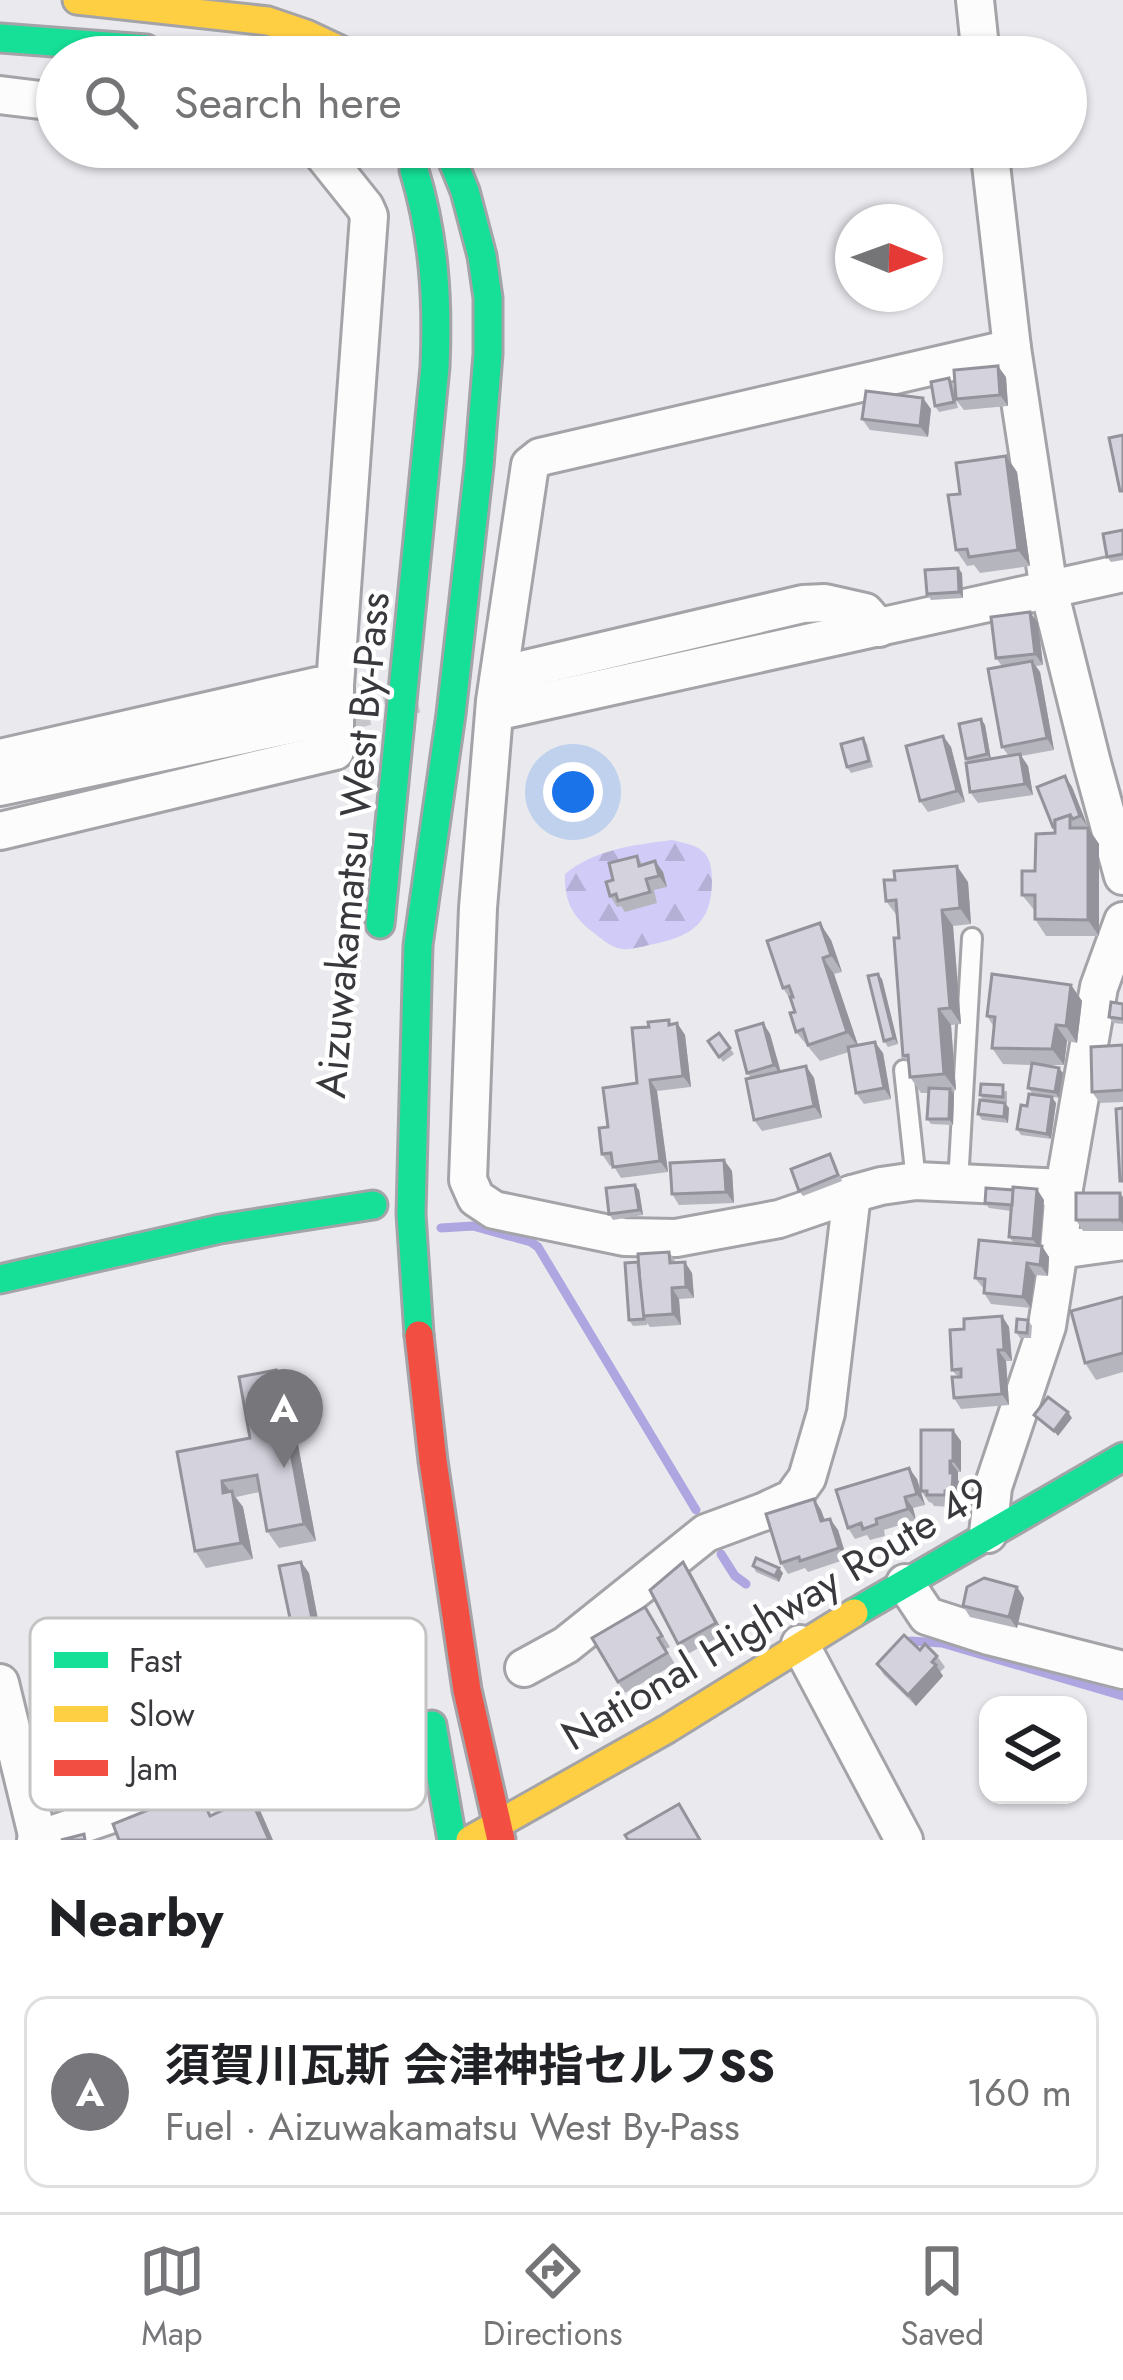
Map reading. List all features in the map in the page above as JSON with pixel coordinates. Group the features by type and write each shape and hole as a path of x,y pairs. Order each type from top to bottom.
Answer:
{"main road":[{"path":"77,0 268,21 310,36"},
{"path":"0,38 36,41"},
{"name":"Aizuwakamatsu West By-Pass","path":"379,939 436,341 435,245 411,168"},
{"name":"Aizuwakamatsu West By-Pass","path":"455,168 486,274 487,380 451,714 418,945 410,1214 433,1461 467,1690 499,1832"},
{"path":"0,1279 220,1229 373,1203"},
{"name":"National Highway Route 49","path":"470,1840 499,1832 800,1644 1123,1457"},
{"path":"427,1699 452,1840"}],"street":[{"path":"975,0 978,36"},
{"path":"0,95 36,99"},
{"path":"0,831 334,751 333,700 369,216 334,168"},
{"path":"991,168 1012,349 1049,590 1107,760 1123,876"},
{"path":"1012,349 540,457 530,465 495,712 478,908 468,1180 476,1198 494,1210 624,1238 676,1238 779,1219 852,1194 916,1181 1064,1188"},
{"path":"495,712 1123,574"},
{"path":"513,672 803,604 825,603 865,612 879,628"},
{"path":"0,758 317,686 333,700"},
{"path":"0,787 333,700"},
{"path":"988,1534 993,1487 1047,1325 1064,1188 1099,987 1123,921"},
{"path":"524,1668 566,1645 706,1533 793,1498 800,1489 826,1413 852,1194"},
{"path":"1059,1250 1123,1241"},
{"path":"905,1583 927,1616 1123,1670"},
{"path":"800,1644 904,1840"},
{"path":"0,1683 37,1840 124,1810"}],"lane":[{"path":"958,1183 972,938"},
{"path":"904,1070 916,1181"}],"green space":[{"path":"672,840 697,847 710,862 711,895 696,926 664,942 622,949 578,918 567,898 565,874 602,854"}],"building":[{"path":"998,366 1000,395 956,399 954,370"},
{"path":"949,378 954,402 935,406 931,382"},
{"path":"866,391 923,398 920,426 862,419"},
{"path":"1123,435 1123,491 1120,491 1109,438"},
{"path":"1006,456 1018,550 969,557 967,549 956,550 948,495 960,494 956,463"},
{"path":"1123,530 1123,554 1107,557 1103,534"},
{"path":"958,568 959,592 927,594 925,570"},
{"path":"1030,612 1035,654 996,658 991,617"},
{"path":"1032,661 1047,738 1002,747 988,669"},
{"path":"981,719 987,754 966,759 959,724"},
{"path":"943,736 957,791 920,801 906,746"},
{"path":"863,738 869,761 847,767 841,744"},
{"path":"1020,754 1025,784 970,792 966,763"},
{"path":"1065,776 1080,816 1055,820 1053,827 1037,787"},
{"path":"1070,815 1070,828 1088,828 1088,920 1035,919 1035,895 1022,895 1022,871 1035,871 1036,834 1055,833 1055,820"},
{"path":"637,856 639,866 655,861 659,876 646,879 650,892 618,901 616,894 610,896 606,882 613,880 609,863"},
{"path":"957,866 960,908 942,910 950,1008 939,1009 944,1074 910,1077 908,1055 903,1056 894,938 899,938 896,900 886,901 884,880 895,880 894,871"},
{"path":"820,923 831,955 823,958 847,1032 808,1045 803,1029 796,1032 790,1013 795,1012 793,997 789,986 783,988 767,941"},
{"path":"878,974 894,1038 884,1041 868,976"},
{"path":"992,974 1071,985 1066,1026 1056,1025 1052,1049 992,1048 995,1017 987,1016"},
{"path":"1111,1002 1123,1004 1123,1019 1109,1017"},
{"path":"669,1020 669,1025 677,1023 683,1076 650,1080 660,1161 613,1167 611,1153 602,1154 599,1128 608,1127 603,1088 637,1083 632,1028"},
{"path":"763,1023 774,1065 747,1073 736,1031"},
{"path":"719,1033 730,1048 719,1057 708,1041"},
{"path":"875,1042 884,1088 856,1093 848,1047"},
{"path":"1123,1045 1123,1090 1092,1092 1091,1047"},
{"path":"1032,1063 1059,1068 1055,1092 1028,1088"},
{"path":"806,1066 814,1106 754,1120 746,1079"},
{"path":"981,1084 1003,1085 1003,1097 980,1095"},
{"path":"929,1088 950,1089 949,1119 927,1119"},
{"path":"1029,1094 1052,1097 1047,1134 1017,1129 1021,1105 1027,1106"},
{"path":"980,1100 1005,1103 1004,1117 978,1114"},
{"path":"1123,1108 1123,1181 1120,1181 1116,1109"},
{"path":"830,1154 838,1175 799,1191 791,1169"},
{"path":"724,1160 726,1192 672,1194 670,1163"},
{"path":"635,1185 639,1210 609,1214 606,1188"},
{"path":"1013,1187 1037,1189 1033,1239 1009,1237"},
{"path":"986,1188 1013,1190 1012,1205 985,1203"},
{"path":"1076,1193 1120,1193 1120,1220 1076,1220"},
{"path":"979,1240 1042,1246 1040,1265 1027,1263 1023,1297 984,1293 985,1279 975,1278"},
{"path":"669,1252 670,1263 685,1262 686,1287 672,1288 673,1314 642,1316 638,1254"},
{"path":"638,1262 644,1319 629,1320 625,1263"},
{"path":"1123,1297 1123,1353 1085,1363 1071,1311"},
{"path":"1002,1316 1004,1350 998,1350 1002,1394 954,1398 952,1377 961,1377 961,1369 952,1370 950,1330 964,1329 964,1319"},
{"path":"1017,1319 1028,1320 1027,1333 1016,1332"},
{"path":"276,1370 304,1524 267,1531 257,1475 222,1481 223,1493 232,1491 241,1543 195,1551 177,1452 250,1438 239,1377"},
{"path":"1048,1397 1068,1412 1054,1431 1034,1415"},
{"path":"921,1430 953,1430 952,1490 945,1495 921,1491"},
{"path":"909,1468 917,1494 905,1497 908,1509 876,1519 877,1524 863,1529 861,1523 848,1528 836,1490"},
{"path":"814,1499 821,1521 830,1519 839,1548 781,1563 766,1514"},
{"path":"756,1558 779,1568 775,1576 753,1566"},
{"path":"301,1562 312,1618 290,1618 279,1566"},
{"path":"683,1562 716,1623 678,1644 650,1590"},
{"path":"984,1578 1017,1587 1009,1617 963,1606 967,1587"},
{"path":"645,1607 667,1653 618,1682 592,1638"},
{"path":"904,1635 920,1650 925,1644 937,1656 932,1662 936,1665 908,1695 877,1664"},
{"path":"679,1804 700,1840 628,1840 625,1835"},
{"path":"148,1810 207,1810 210,1816 223,1810 256,1810 269,1840 119,1840 113,1824"}],"waterway":[{"path":"441,1228 473,1226 538,1247 696,1510"},
{"path":"721,1554 746,1584"},
{"path":"911,1641 942,1643 1123,1696"}],"tunnel":[{"path":"332,716 416,695"}],"traffic: fast":[{"path":"0,38 36,41"},
{"path":"419,1335 411,1214 418,945 451,714 488,354 482,256 456,168"},
{"path":"380,924 435,367 433,267 414,170"},
{"path":"0,1279 220,1229 373,1205"},
{"path":"854,1613 1123,1457"},
{"path":"432,1725 452,1840"}],"traffic: slow":[{"path":"77,0 268,21 310,36"},
{"path":"470,1840 667,1729 854,1613"}],"traffic: jam":[{"path":"419,1335 467,1690 501,1840"}],"place":[{"name":"須賀川瓦斯 会津神指セルフSS","path":"284,1468"}]}
